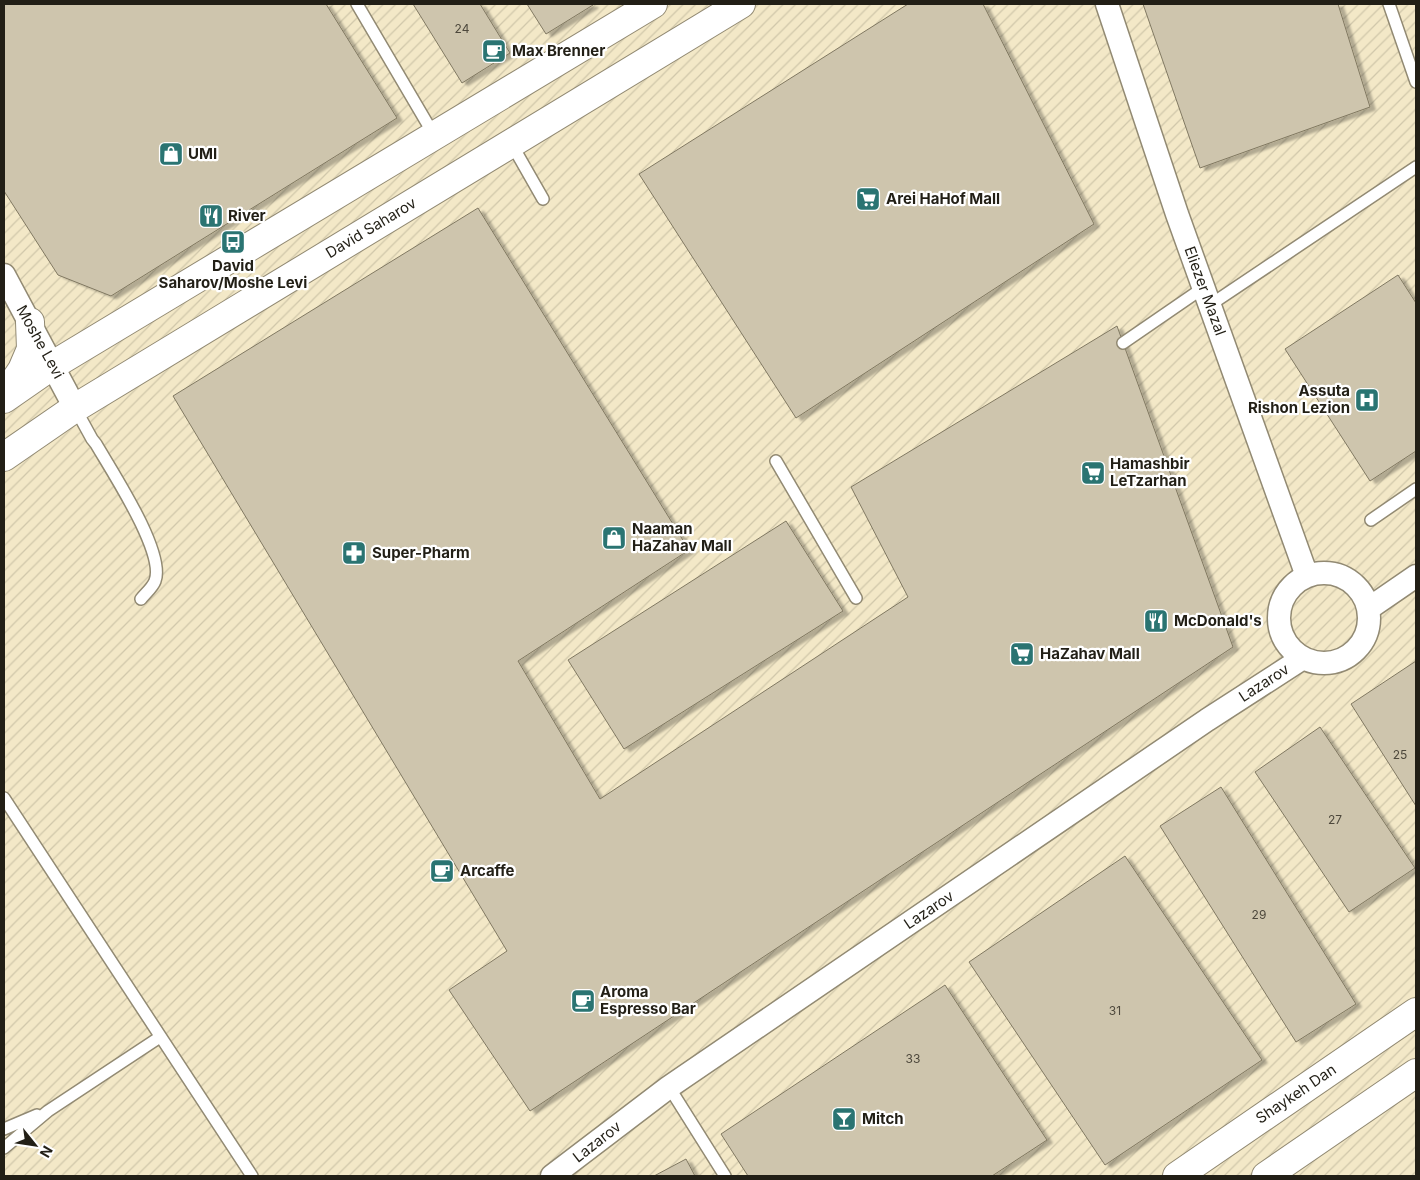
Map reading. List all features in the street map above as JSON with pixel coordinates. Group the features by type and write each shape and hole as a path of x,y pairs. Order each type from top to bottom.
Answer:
{"street":[{"path":"4,398 53,366 652,4"},
{"name":"David Saharov","path":"4,457 76,408 741,4"},
{"name":"Eliezer Mazal","path":"1107,4 1207,296 1307,576"},
{"name":"Moshe Levi","path":"4,275 76,408"},
{"path":"4,398 22,370 31,349 30,322"},
{"path":"1317,573 1342,576 1355,585 1363,595 1368,609 1369,623 1364,638 1348,656 1331,662 1316,662 1303,658 1285,640 1280,625 1281,607 1287,593 1294,585 1307,576 1317,573"},
{"path":"1368,609 1416,576"},
{"name":"Lazarov","path":"559,1174 669,1087 1303,658"},
{"name":"Shaykeh Dan","path":"1177,1176 1416,1012"},
{"path":"1266,1176 1416,1073"}],"lane":[{"path":"357,4 434,135"},
{"path":"1389,4 1416,82"},
{"path":"511,143 543,199"},
{"path":"1123,343 1207,296 1416,166"},
{"path":"76,408 146,531 156,556 156,580 141,599"},
{"path":"776,461 856,598"},
{"path":"1371,520 1416,489"},
{"path":"4,798 252,1176"},
{"path":"4,1148 48,1110 160,1037"},
{"path":"669,1087 725,1176"},
{"path":"4,1129 48,1110"}],"shaded area":[{"path":"4,4 1416,4 1416,1176 4,1176"}],"building":[{"name":"UMI","path":"4,4 326,4 397,118 111,296 58,275 4,191"},
{"path":"413,4 480,4 510,53 462,83"},
{"path":"527,4 592,4 593,5 546,34"},
{"name":"Arei HaHof Mall","path":"908,4 983,4 1094,224 796,418 639,174"},
{"path":"1143,4 1338,4 1370,107 1200,168"},
{"name":"HaZahav Mall","path":"478,208 689,550 518,661 600,799 908,597 851,487 1117,326 1233,647 530,1111 449,990 507,951 173,396"},
{"name":"Assuta Rishon Lezion","path":"1398,275 1416,303 1416,451 1370,481 1285,349"},
{"path":"786,521 843,611 624,749 568,660"},
{"path":"1416,661 1416,806 1351,704"},
{"path":"1320,727 1415,868 1349,912 1255,772"},
{"path":"1221,787 1356,1004 1296,1042 1160,826"},
{"path":"1125,856 1262,1060 1105,1165 969,962"},
{"path":"945,985 1047,1140 992,1176 748,1176 721,1134"},
{"path":"686,1159 695,1176 654,1176"}],"place":[{"name":"Max Brenner","path":"494,51"},
{"name":"UMI","path":"171,154"},
{"name":"Arei HaHof Mall","path":"868,199"},
{"name":"River","path":"211,216"},
{"name":"David Saharov/Moshe Levi","path":"233,242"},
{"name":"Assuta Rishon Lezion","path":"1367,400"},
{"name":"Hamashbir LeTzarhan","path":"1093,473"},
{"name":"Naaman HaZahav Mall","path":"614,538"},
{"name":"Super-Pharm","path":"354,553"},
{"name":"McDonald's","path":"1156,621"},
{"name":"HaZahav Mall","path":"1022,654"},
{"name":"Arcaffe","path":"442,871"},
{"name":"Aroma Espresso Bar","path":"583,1001"},
{"name":"Mitch","path":"844,1119"}]}
